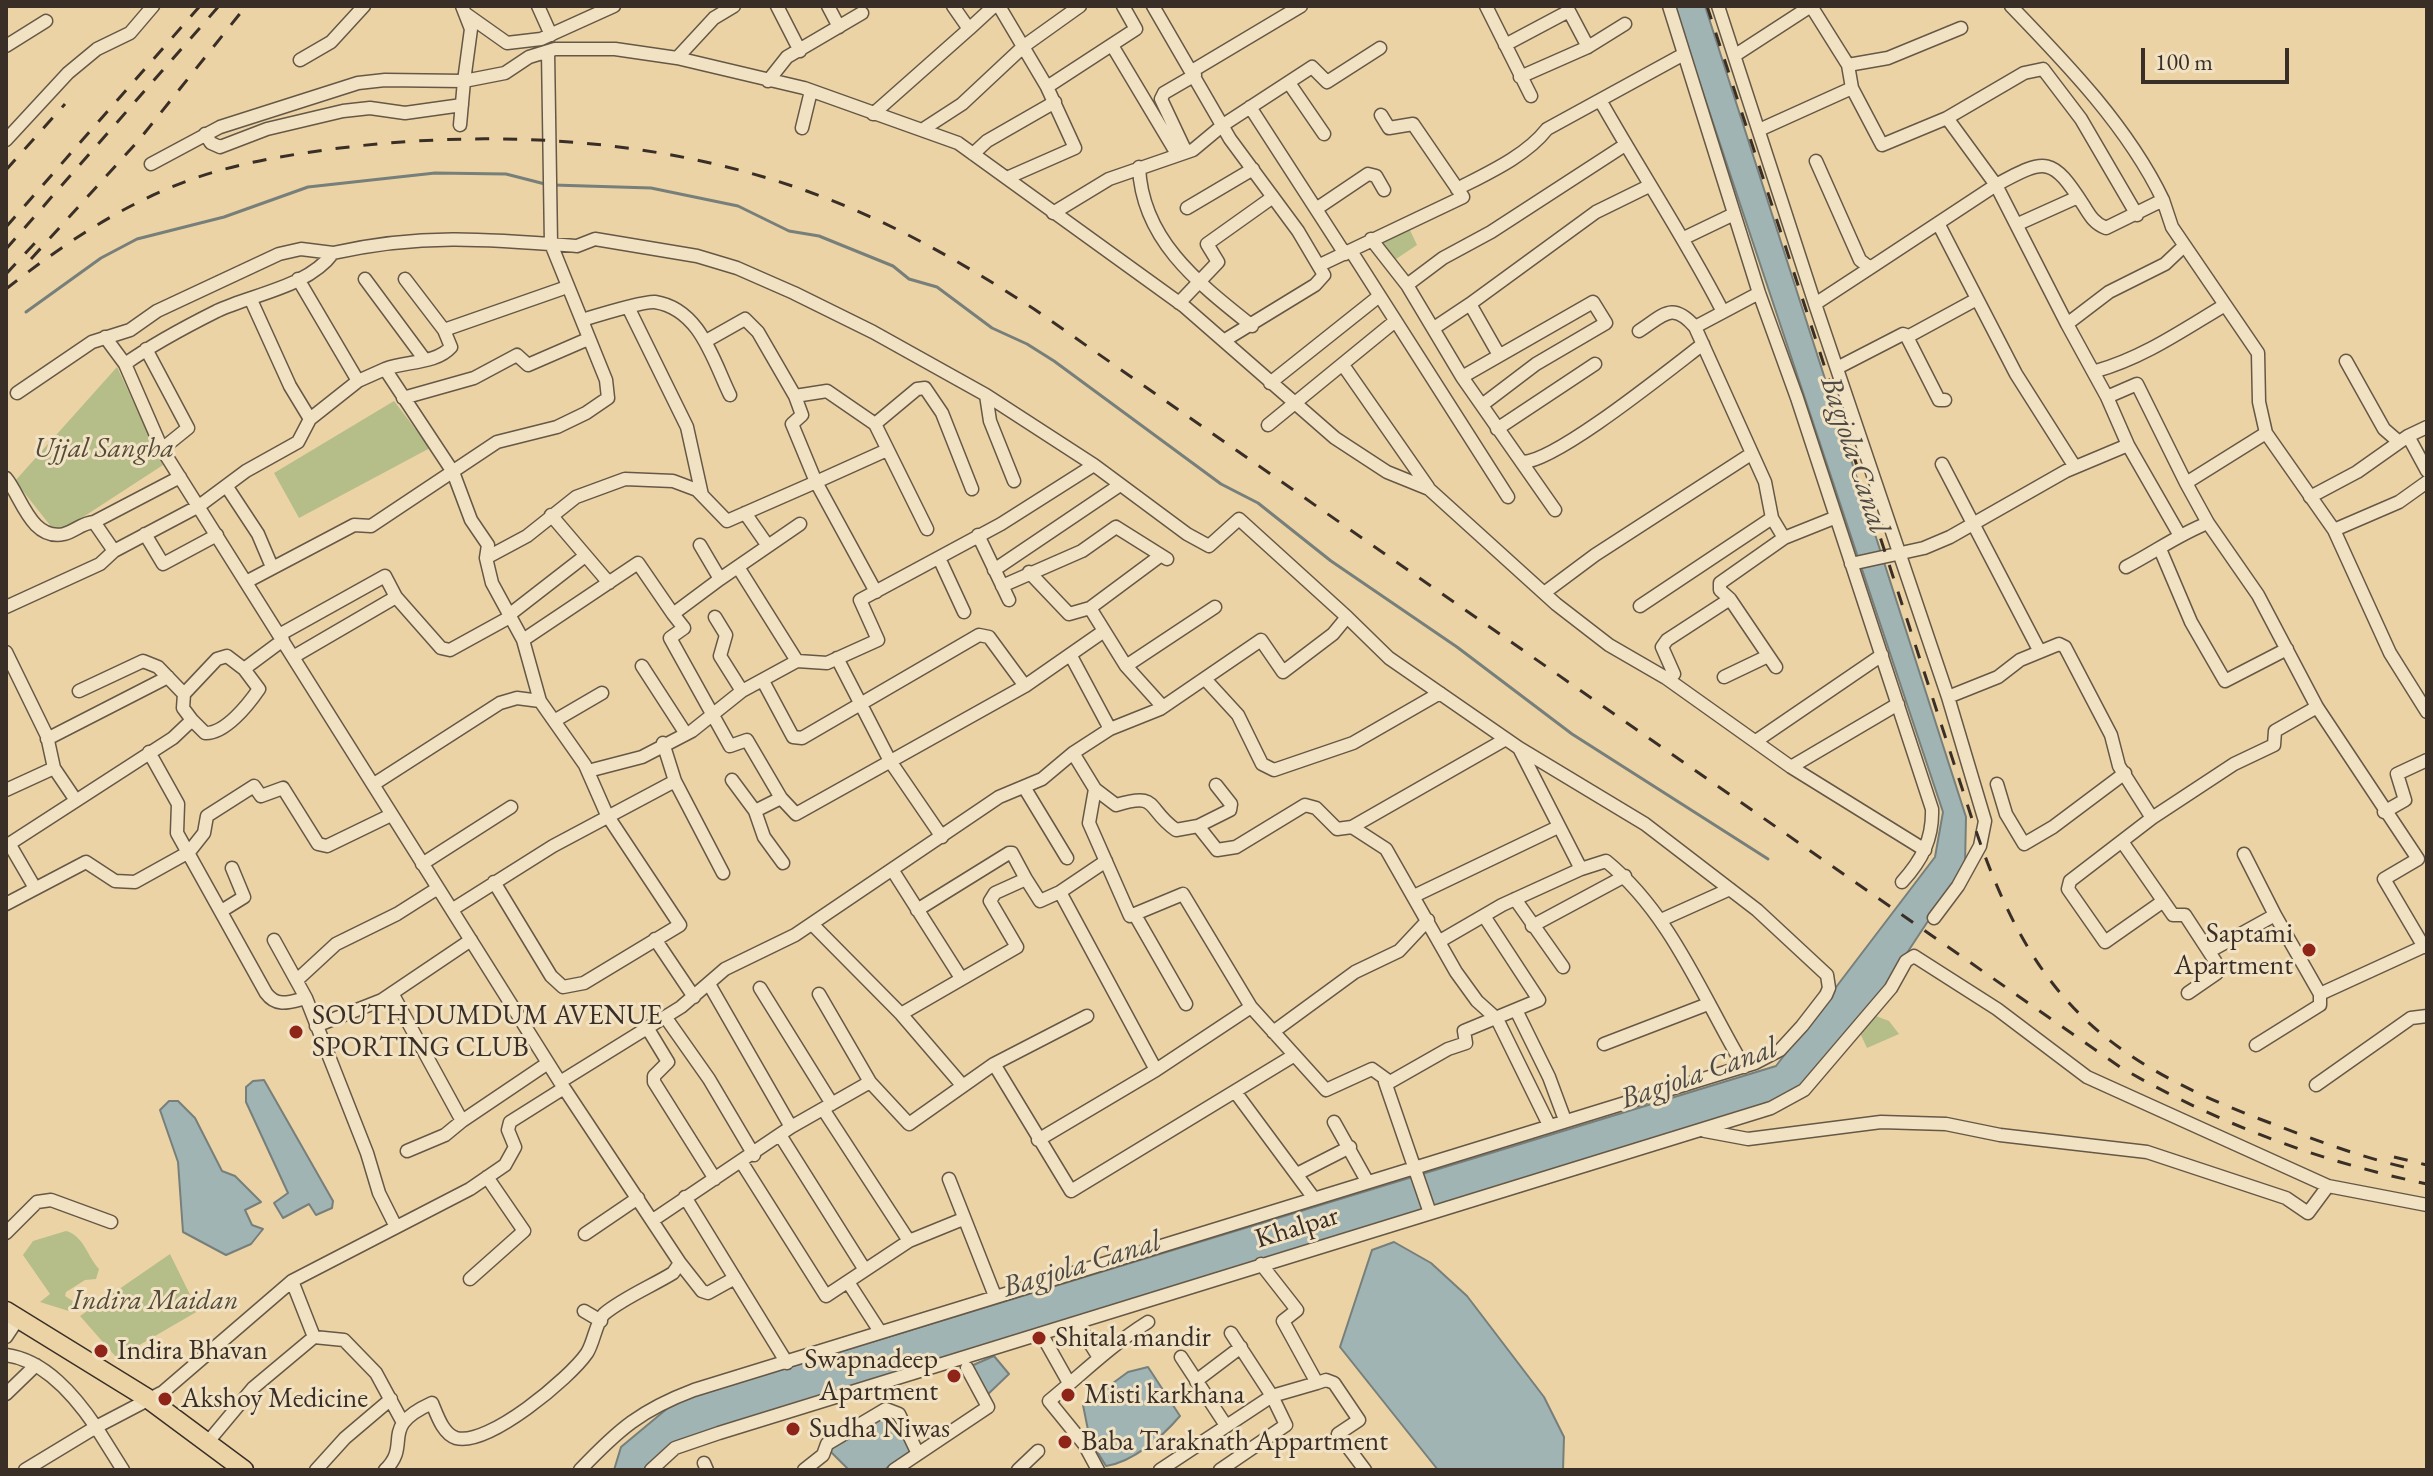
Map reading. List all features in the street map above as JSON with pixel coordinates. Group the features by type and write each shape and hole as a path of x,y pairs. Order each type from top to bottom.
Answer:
{"main road":[{"path":"12,1315 147,1398 242,1470"}],"street":[{"path":"6,140 68,73 97,49 130,33 153,6"},
{"path":"300,60 331,42 364,6"},
{"path":"538,6 551,35"},
{"path":"464,10 507,43 551,35 594,10 614,6"},
{"path":"677,58 714,18 734,6"},
{"path":"777,6 800,51"},
{"path":"828,6 839,27"},
{"path":"953,6 969,29"},
{"path":"873,114 997,6 1047,87 1075,148 1009,177"},
{"path":"925,128 987,84 1024,46 1080,6"},
{"path":"1047,87 1113,47 1136,29 1123,6"},
{"path":"1153,6 1223,125 1320,265 1323,279 1225,340"},
{"path":"1182,153 1161,99 1164,93 1301,6"},
{"path":"1486,6 1531,96"},
{"path":"1669,6 1759,293 1797,398 1834,518 1853,564 1932,809 1930,838 1918,864 1902,882"},
{"path":"1718,6 1948,697 1985,821 1980,846 1958,886 1934,918"},
{"path":"1737,54 1811,6 1848,65 1852,88 1882,145 1947,118 2024,73 2043,69 2088,129 2137,215"},
{"path":"2011,6 2069,68 2130,143 2148,169 2172,227 2258,353 2259,402 2266,433 2334,530 2390,653 2427,712"},
{"path":"460,125 471,29 464,10"},
{"path":"1505,45 1569,11 1588,47"},
{"path":"768,81 779,63 862,13"},
{"path":"6,46 46,21"},
{"path":"1520,77 1588,47 1625,24"},
{"path":"1848,65 1888,58 1961,28"},
{"path":"1113,47 1182,153"},
{"path":"1053,213 1109,179 1182,153 1312,67 1327,82 1380,48"},
{"path":"151,164 205,134 358,83 385,80 464,81 505,73 529,57 548,51 615,49 677,58 811,91 873,114 925,128 958,143 1179,303 1335,438 1387,472 1429,489"},
{"path":"246,582 354,525 371,526 497,442 557,427 608,398 606,380 551,244 548,51"},
{"path":"1457,189 1493,170 1540,138 1547,129 1684,54"},
{"path":"1289,83 1324,134"},
{"path":"1759,130 1852,88"},
{"path":"802,128 811,91"},
{"path":"1600,100 1649,186 1684,238 1722,310"},
{"path":"973,154 987,141 1055,102"},
{"path":"205,134 211,143 220,147 267,129 343,111 370,108 405,113 462,105"},
{"path":"1250,107 1508,497"},
{"path":"1320,265 1463,197 1413,124 1389,128 1381,115"},
{"path":"1947,118 1996,185 2018,224 2067,324 2096,371 2128,445 2179,534"},
{"path":"1407,285 1443,258 1491,232 1625,145"},
{"path":"1816,161 1860,260 1870,268"},
{"path":"1815,304 1996,185 2043,163 2064,175 2092,218 2106,228 2163,200"},
{"path":"1139,167 1140,195 1154,231 1198,283 1252,326"},
{"path":"1187,208 1253,169"},
{"path":"1316,209 1368,174 1376,176 1384,190"},
{"path":"1434,328 1585,220 1649,186"},
{"path":"1179,303 1218,262 1207,244 1273,197"},
{"path":"2018,224 2078,197"},
{"path":"1684,238 1734,214"},
{"path":"1939,225 2044,423 2075,467"},
{"path":"17,393 92,342 130,330 157,311 279,254 301,249 333,253 382,241 450,236 577,246 595,239 697,256 737,268 873,332 986,395 1094,465 1209,546 1239,519 1389,658 1519,748 1645,824 1730,889 1813,960 1829,980 1826,995 1780,1050 1744,1067 879,1330 787,1363 694,1390 650,1407 617,1432 580,1470"},
{"path":"1371,239 1407,285 1462,377 1555,510"},
{"path":"2067,324 2109,292 2165,264 2184,246"},
{"path":"125,364 146,349 219,310 298,279 326,262 333,253"},
{"path":"298,279 358,381"},
{"path":"365,279 425,360"},
{"path":"6,607 100,564 114,551 199,506 246,471 298,442 310,419 358,381 405,361 438,357 451,347 444,330 405,279"},
{"path":"444,330 567,287"},
{"path":"1695,327 1759,293"},
{"path":"1270,383 1378,297"},
{"path":"1837,368 1977,299"},
{"path":"251,300 310,419"},
{"path":"582,320 654,302 688,318 706,341 730,395"},
{"path":"1462,377 1593,302 1606,323 1536,364 1482,405"},
{"path":"1470,304 1499,355"},
{"path":"2096,371 2122,364 2162,344 2225,305"},
{"path":"629,309 687,427 702,495"},
{"path":"1639,331 1674,311 1682,313 1695,327 1765,482 1772,518 1784,538"},
{"path":"706,341 745,319 758,332 795,396 802,415 792,424 816,482 876,592"},
{"path":"1268,425 1293,401 1343,365 1394,322"},
{"path":"1906,335 1939,400 1945,400"},
{"path":"105,337 125,364 162,449 548,1063 680,1263 702,1291 708,1293 735,1278"},
{"path":"403,398 474,378 517,355 528,365 588,339"},
{"path":"1523,462 1533,461 1563,445 1703,344"},
{"path":"146,349 188,428 162,449"},
{"path":"2346,361 2384,429 2404,439 2427,471"},
{"path":"1497,429 1595,364"},
{"path":"1343,365 1429,489 1544,593 1618,651 1666,678 1791,767 1925,850"},
{"path":"385,369 453,472 471,520 488,545 486,558 492,583 523,640 540,701 588,771 607,815 680,925 584,983 563,987 551,976 494,882"},
{"path":"2107,397 2137,384 2208,523 2258,595 2317,707 2418,859 2384,879 2425,946 2320,994"},
{"path":"875,424 917,389 925,388 942,413 972,489"},
{"path":"795,396 827,391 875,424 927,529"},
{"path":"986,395 990,421 1014,481"},
{"path":"2310,497 2357,472 2427,427"},
{"path":"2186,483 2266,433"},
{"path":"1853,564 1897,551 1924,548 2075,467 2128,445"},
{"path":"486,558 527,536 576,497 625,479 673,481 702,495 727,521 887,450"},
{"path":"1544,593 1595,555 1751,454"},
{"path":"1942,464 2039,650"},
{"path":"588,771 630,761 686,734 742,691 797,661 827,663 878,640 860,600 939,558 1094,465"},
{"path":"6,478 32,520 48,533 66,533 94,522 180,477"},
{"path":"2334,530 2399,502 2427,482"},
{"path":"994,570 1120,485"},
{"path":"227,487 258,534 272,567"},
{"path":"745,513 768,546"},
{"path":"551,515 609,583"},
{"path":"1640,606 1772,518"},
{"path":"1724,677 1772,662 1730,599 1720,590 1720,583 1784,538 1834,518"},
{"path":"94,522 114,551"},
{"path":"2126,567 2160,549 2179,534 2208,523"},
{"path":"673,614 800,524"},
{"path":"1002,586 1029,572 1082,551 1116,527 1164,558 1090,608 1069,614 1029,572"},
{"path":"145,534 163,564 217,535"},
{"path":"978,535 1009,600"},
{"path":"700,545 720,579"},
{"path":"2160,549 2191,622 2225,681 2287,649"},
{"path":"244,669 281,638 385,576 396,597 441,648 450,650 510,616 585,556"},
{"path":"939,558 964,612"},
{"path":"523,640 638,563 684,628 670,638 730,746 747,740 791,812 803,813 1025,686 1104,631"},
{"path":"738,567 797,661"},
{"path":"293,657 396,597"},
{"path":"1666,678 1674,674 1662,647 1667,640 1730,599"},
{"path":"1126,666 1215,607"},
{"path":"1090,608 1126,666 1163,707"},
{"path":"715,617 726,635 720,656 742,691"},
{"path":"25,1470 147,1398 163,1392 292,1281 487,1177 514,1153 510,1122 666,1018 725,969 812,924 999,797 1042,779 1073,753 1110,729 1163,707 1261,640 1283,672 1333,634 1347,617"},
{"path":"763,681 793,737 802,738 979,635 989,637 1025,686"},
{"path":"1948,697 1998,677 2039,650 2059,644 2065,647 2111,735 2119,766 2152,818"},
{"path":"6,652 47,739 54,768 75,799"},
{"path":"222,655 235,659 244,669 259,689 242,710 213,733 205,733 192,720 181,700 184,694 222,655"},
{"path":"1756,741 1882,655"},
{"path":"1071,656 1110,729"},
{"path":"837,658 890,761 942,837"},
{"path":"79,691 143,661 158,667 184,694"},
{"path":"642,666 686,734"},
{"path":"47,739 168,677"},
{"path":"1205,679 1238,715 1262,764 1274,770 1353,743 1440,693"},
{"path":"554,721 602,693"},
{"path":"374,784 500,703 517,698 540,701"},
{"path":"1791,767 1898,704"},
{"path":"2162,902 2105,942 2068,889 2070,881 2152,818 2234,764 2274,745 2275,731 2317,707"},
{"path":"35,888 8,846 192,720"},
{"path":"1198,826 1212,846 1223,851 1305,805 1316,808 1337,829 1352,827 1506,739"},
{"path":"663,743 675,781 723,873"},
{"path":"1519,748 1581,869"},
{"path":"149,752 178,804 177,833 272,1001 282,1004 306,998"},
{"path":"1073,753 1095,789 1116,805 1136,797 1146,800 1179,831 1198,826 1230,810 1231,804 1216,785"},
{"path":"2384,812 2405,800 2397,774 2427,760"},
{"path":"6,790 54,768"},
{"path":"1997,784 2006,814 2024,844 2053,827 2125,773"},
{"path":"732,780 755,811 764,837 783,863"},
{"path":"453,909 607,815 675,781"},
{"path":"6,904 86,862 115,881 135,882 189,852 204,833 207,816 254,786 261,796 283,788 318,844 327,846 391,815"},
{"path":"1024,787 1067,858"},
{"path":"1095,789 1089,823 1130,916 1152,904 1183,894 1251,1007 1326,1090 1372,1069 1385,1082 1430,1213"},
{"path":"755,811 781,798"},
{"path":"422,864 511,807"},
{"path":"1352,827 1386,849 1470,992 1497,1019 1549,1125"},
{"path":"1414,896 1558,827"},
{"path":"2123,843 2162,902 2173,915 2185,915 2219,967 2217,973 2188,993"},
{"path":"917,910 1009,853 1012,853 1040,901 1060,892 1106,861"},
{"path":"2244,854 2320,994 2320,1005 2256,1045"},
{"path":"1440,941 1515,899 1601,860 1625,876 1661,920 1744,1067"},
{"path":"223,910 244,897 232,868"},
{"path":"893,871 961,978"},
{"path":"1532,926 1625,876"},
{"path":"901,1014 1017,947 990,901 995,893 1026,879"},
{"path":"297,980 336,944 397,914 438,888"},
{"path":"1661,920 1730,889"},
{"path":"1060,892 1156,1070"},
{"path":"1515,899 1563,967"},
{"path":"1135,915 1186,1004"},
{"path":"2210,951 2275,915"},
{"path":"1385,1082 1466,1043 1464,1031 1539,1000 1484,916"},
{"path":"1273,1032 1355,972 1399,951 1428,920"},
{"path":"812,924 901,1014 962,1085"},
{"path":"655,939 694,997"},
{"path":"274,940 306,998 367,1153 379,1193 396,1227"},
{"path":"316,1026 392,993 471,940"},
{"name":"Khalpar","path":"651,1470 675,1448 1771,1108 1804,1090 1891,988 1906,961 1914,956 1924,960 2087,1077 2328,1186"},
{"path":"709,984 786,1131 865,1270"},
{"path":"760,988 909,1241"},
{"path":"392,993 462,1121"},
{"path":"819,994 870,1082 909,1124 994,1064 1087,1016"},
{"path":"1604,1044 1708,1004"},
{"path":"1038,1140 1156,1070 1251,1007"},
{"path":"1516,1010 1549,1077 1565,1120"},
{"path":"2316,1085 2411,1018 2427,1016"},
{"path":"666,1018 709,1079 754,1155"},
{"path":"648,1029 668,1062 654,1076 654,1082 715,1179"},
{"path":"994,1064 1071,1191 1293,1056"},
{"path":"407,1151 445,1135 548,1063"},
{"path":"653,1220 786,1131 870,1082"},
{"path":"1236,1093 1313,1197"},
{"path":"1334,1122 1367,1181"},
{"path":"1698,1130 1748,1139 1881,1122 1946,1124 2000,1135 2147,1152 2286,1198 2308,1213 2328,1186 2427,1205"},
{"path":"1297,1174 1350,1147"},
{"path":"742,1163 826,1296 909,1241 963,1219"},
{"path":"470,1279 524,1231 487,1177"},
{"path":"949,1179 995,1296"},
{"path":"685,1197 787,1363"},
{"path":"585,1234 638,1198"},
{"path":"6,1233 37,1202 51,1200 111,1222"},
{"path":"402,1421 432,1403 452,1435 459,1439 487,1434 513,1418 577,1365 587,1353 603,1315 673,1273 680,1263"},
{"path":"1261,1264 1297,1310 1283,1321 1317,1383"},
{"path":"292,1281 314,1337"},
{"path":"848,1282 879,1330"},
{"path":"584,1311 601,1321"},
{"path":"6,1337 12,1315"},
{"path":"1098,1470 1084,1444 1049,1401 1098,1356 1148,1322"},
{"path":"1078,1324 1098,1356"},
{"path":"1220,1470 1286,1425 1272,1396 1231,1333"},
{"path":"1042,1335 1069,1383"},
{"path":"207,1443 253,1388 314,1337 344,1340 376,1373 402,1421 392,1463 385,1470"},
{"path":"1196,1381 1241,1347"},
{"path":"6,1355 36,1365 66,1390 96,1427 123,1470"},
{"path":"1181,1357 1225,1424"},
{"path":"6,1394 36,1365"},
{"path":"894,1470 988,1407 967,1368"},
{"path":"1160,1470 1176,1466 1225,1424 1272,1396 1326,1380 1334,1383 1359,1420 1338,1434 1365,1470"},
{"path":"316,1470 345,1438 391,1399"},
{"path":"804,1470 823,1455 827,1444 886,1409 899,1414 918,1454"},
{"path":"1018,1470 1038,1451"}],"green space":[{"path":"1408,226 1417,245 1387,265 1374,241"},
{"name":"Ujjal Sangha","path":"117,367 163,465 57,534 15,481"},
{"path":"394,401 430,448 299,518 274,473"},
{"path":"1876,1016 1889,1021 1899,1034 1867,1048 1860,1033"},
{"path":"66,1231 77,1237 99,1269 96,1279 85,1280 66,1292 65,1296 76,1303 72,1312 40,1302 50,1294 23,1255 33,1241"},
{"name":"Indira Maidan","path":"170,1254 198,1311 117,1358 80,1316"}],"shaded area":[{"path":"1674,6 1705,6 1966,817 1965,865 1833,1065 1788,1104 674,1443 649,1470 614,1470 621,1447 675,1402 1776,1066 1935,857 1943,812"},
{"path":"264,1080 333,1201 332,1208 316,1215 309,1204 283,1218 274,1203 288,1193 246,1102 246,1087 253,1081"},
{"path":"169,1101 178,1101 195,1118 222,1171 235,1176 261,1202 245,1210 252,1225 263,1229 251,1244 226,1255 183,1232 178,1162 160,1110"},
{"path":"1394,1242 1431,1263 1467,1296 1544,1397 1564,1437 1563,1470 1438,1470 1340,1347 1372,1250"},
{"path":"994,1356 1009,1374 985,1397 971,1366"},
{"path":"1148,1367 1180,1416 1146,1447 1116,1464 1106,1466 1090,1440 1083,1405 1128,1372"},
{"path":"889,1410 912,1450 884,1470 849,1470 827,1448"}],"waterway":[{"path":"26,312 101,258 137,239 224,217 308,187 435,173 506,174 545,184"},
{"path":"553,185 651,188 738,206 789,231 819,236 893,266 909,279 937,287 992,328 1054,361 1221,484 1258,503 1331,561 1457,647 1572,734 1768,859"}],"railway":[{"path":"6,227 200,6"},
{"path":"6,249 219,6"},
{"path":"31,259 139,140 246,6"},
{"path":"1707,6 1975,828 1997,886 2021,936 2049,978 2080,1014 2116,1045 2159,1073 2208,1098 2265,1121 2351,1152 2404,1167"},
{"path":"6,170 65,104"},
{"path":"6,289 92,228 162,191 243,164 340,148 471,139 602,145 666,154 793,186 902,232 1034,309 2120,1067 2193,1106 2269,1138 2347,1164 2427,1184"},
{"path":"6,274 35,243"},
{"path":"2394,1157 2427,1165"}],"place":[{"name":"Saptami Apartment","path":"2309,950"},
{"name":"SOUTH DUMDUM AVENUE SPORTING CLUB","path":"296,1032"},
{"name":"Shitala mandir","path":"1039,1338"},
{"name":"Indira Bhavan","path":"101,1351"},
{"name":"Swapnadeep Apartment","path":"954,1376"},
{"name":"Misti karkhana","path":"1068,1395"},
{"name":"Akshoy Medicine","path":"165,1399"},
{"name":"Sudha Niwas","path":"793,1429"},
{"name":"Baba Taraknath Appartment","path":"1065,1442"}],"water label":[{"name":"Bagjola Canal","path":"1854,455"},
{"name":"Bagjola Canal","path":"1699,1074"},
{"name":"Bagjola Canal","path":"1082,1265"}]}
